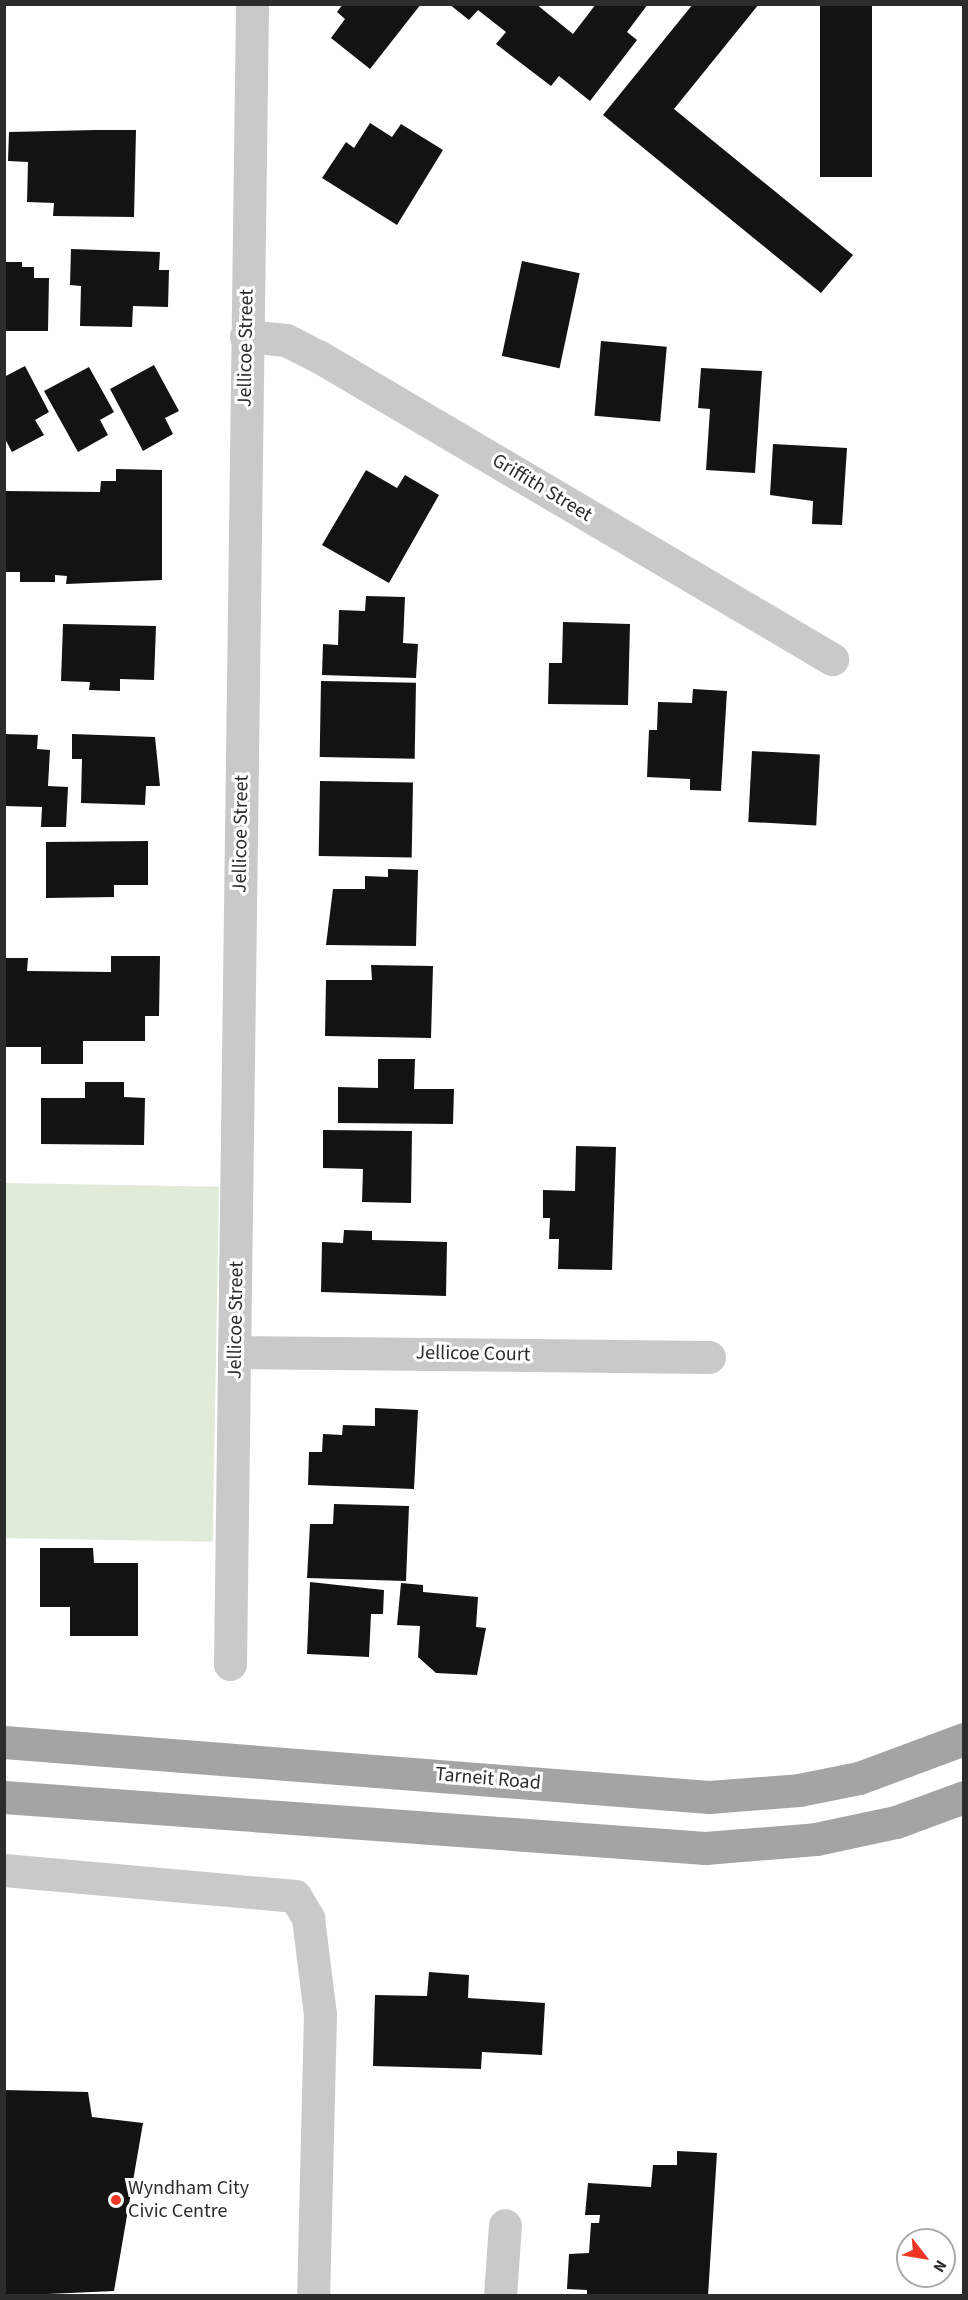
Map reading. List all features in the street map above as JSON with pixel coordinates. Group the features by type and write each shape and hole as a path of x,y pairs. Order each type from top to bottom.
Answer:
{"main road":[{"name":"Tarneit Road","path":"4,1742 709,1797 798,1790 859,1778 963,1739"},
{"path":"4,1797 705,1848 816,1839 896,1822 963,1797"}],"street":[{"name":"Jellicoe Street","path":"231,1664 252,4"},
{"name":"Griffith Street","path":"246,336 286,340 318,356 832,658"},
{"name":"Jellicoe Court","path":"236,1353 709,1357"},
{"path":"4,1870 295,1896 309,1918 320,2014 313,2295"},
{"path":"500,2295 506,2224"}],"green space":[{"path":"5,1183 219,1187 213,1542 4,1538"}],"building":[{"path":"343,4 421,4 370,69 331,38 345,19 337,12"},
{"path":"449,4 536,4 573,34 596,4 648,4 627,32 637,40 590,101 559,76 551,86 496,44 506,32 478,10 469,20"},
{"path":"693,4 759,4 674,109 853,255 821,293 603,115"},
{"path":"820,4 872,4 872,177 820,177"},
{"path":"370,123 392,137 401,124 443,150 397,225 322,178 346,142 354,148"},
{"path":"136,130 134,217 53,216 54,203 27,202 28,162 8,161 9,132"},
{"path":"71,249 160,252 159,270 169,270 168,307 133,306 132,327 80,326 81,286 70,285"},
{"path":"522,261 580,273 560,368 502,356"},
{"path":"4,262 22,262 22,267 34,267 34,278 49,278 48,331 4,331"},
{"path":"601,341 667,347 660,421 594,416"},
{"path":"154,365 179,411 165,418 173,434 143,451 110,389"},
{"path":"25,366 49,412 35,420 44,435 12,452 4,437 4,377"},
{"path":"89,367 114,412 100,420 108,435 78,452 44,391"},
{"path":"701,368 762,371 755,473 706,470 710,409 698,408"},
{"path":"773,444 847,448 842,525 812,524 813,501 770,495"},
{"path":"116,469 162,470 162,580 66,584 67,576 55,575 55,582 20,582 20,572 5,572 5,491 100,492 101,481 116,481"},
{"path":"366,470 397,488 405,475 439,495 389,583 322,545"},
{"path":"366,596 405,597 403,643 418,644 416,678 322,675 323,644 338,645 339,610 365,611"},
{"path":"563,622 630,624 628,705 548,704 549,663 562,663"},
{"path":"63,624 156,626 154,680 120,679 120,691 89,690 90,682 61,681"},
{"path":"321,681 416,683 415,759 320,757"},
{"path":"693,689 727,691 721,791 690,790 690,779 647,777 649,730 657,730 658,702 692,703"},
{"path":"4,734 38,735 37,749 50,750 48,786 68,787 66,827 41,827 42,807 4,806"},
{"path":"72,734 155,737 160,786 146,786 145,805 81,803 82,759 72,759"},
{"path":"752,751 820,755 816,825 748,822"},
{"path":"320,781 413,783 412,858 319,856"},
{"path":"148,841 148,885 114,885 114,897 46,898 46,842"},
{"path":"388,869 418,870 416,946 326,945 333,889 365,889 365,876 388,877"},
{"path":"111,956 160,956 159,1016 145,1016 145,1041 83,1041 83,1064 41,1064 41,1047 4,1047 4,958 28,958 27,971 111,972"},
{"path":"371,965 433,966 431,1038 325,1036 326,980 372,980"},
{"path":"378,1059 415,1059 414,1089 454,1089 453,1124 338,1123 338,1087 378,1088"},
{"path":"85,1082 124,1082 124,1097 145,1098 144,1145 41,1144 41,1098 85,1098"},
{"path":"323,1130 412,1131 411,1203 362,1202 363,1169 323,1168"},
{"path":"576,1146 616,1147 612,1270 558,1269 559,1239 549,1239 550,1218 543,1218 543,1190 575,1191"},
{"path":"344,1230 372,1231 372,1240 447,1242 446,1296 321,1292 322,1242 343,1243"},
{"path":"375,1408 418,1410 414,1489 308,1485 309,1452 322,1452 323,1434 342,1435 343,1425 375,1426"},
{"path":"334,1504 409,1506 406,1581 307,1578 310,1524 333,1524"},
{"path":"40,1548 93,1548 94,1563 138,1563 138,1636 70,1636 70,1607 40,1607"},
{"path":"310,1582 384,1590 383,1614 371,1614 369,1657 307,1654"},
{"path":"401,1583 423,1585 423,1592 478,1597 476,1627 486,1628 477,1675 436,1673 418,1657 420,1626 397,1625"},
{"path":"429,1972 469,1975 468,1998 545,2003 542,2055 482,2052 481,2069 373,2066 375,1995 427,1996"},
{"path":"4,2090 88,2092 92,2117 143,2123 114,2291 4,2296"},
{"path":"677,2151 717,2153 708,2296 587,2296 587,2290 567,2289 569,2254 589,2253 591,2223 599,2223 600,2215 585,2215 588,2183 651,2187 653,2165 677,2165"}],"place":[{"name":"Wyndham City Civic Centre","path":"116,2200"}]}
